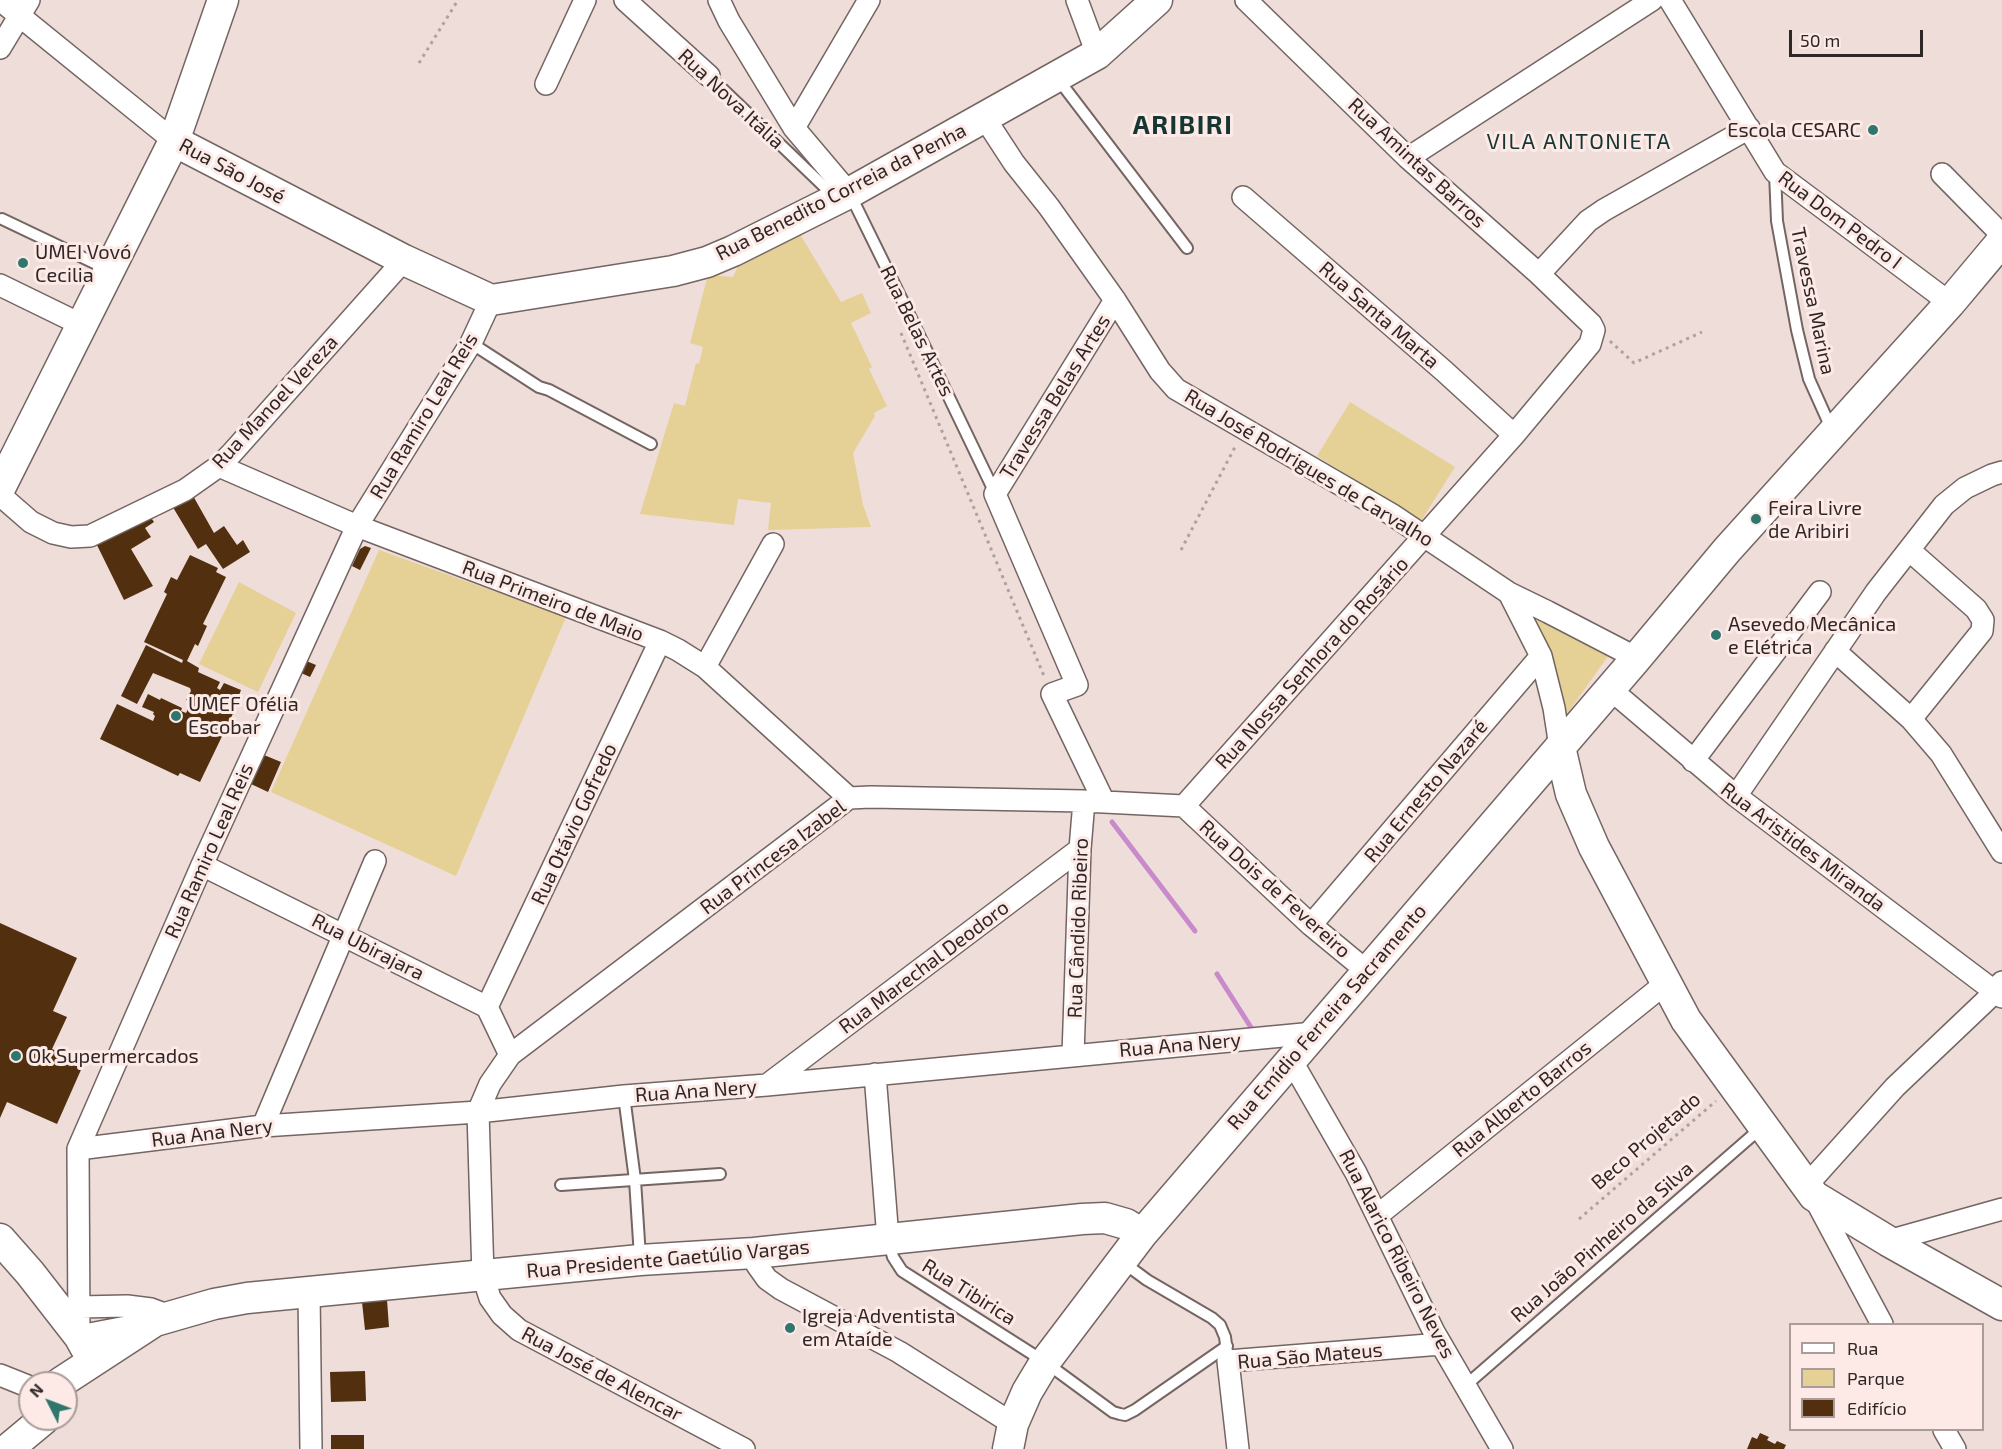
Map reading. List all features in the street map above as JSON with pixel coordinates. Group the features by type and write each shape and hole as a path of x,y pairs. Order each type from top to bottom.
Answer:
{"street":[{"name":"Rua São José","path":"0,0 24,8 174,141 404,260 490,300"},
{"path":"0,488 174,141 223,0"},
{"path":"546,84 585,0"},
{"name":"Rua Nova Itália","path":"625,0 709,76"},
{"name":"Rua Belas Artes","path":"718,0 794,128 843,196"},
{"path":"794,128 869,0"},
{"path":"1077,0 1097,54"},
{"name":"Rua Benedito Correia da Penha","path":"490,300 673,271 707,262 734,251 843,196 1057,78 1097,54 1157,0"},
{"name":"Rua Amintas Barros","path":"1246,0 1408,158 1539,274 1591,324"},
{"path":"1408,158 1652,0"},
{"name":"Rua Dom Pedro I","path":"1670,0 1775,172 1950,303"},
{"path":"0,48 24,8"},
{"name":"Rua José Rodrigues de Carvalho","path":"984,117 1014,163 1049,207 1115,300 1160,371 1176,389 1425,535 1509,593 1629,654 1635,660"},
{"path":"1539,274 1588,221 1749,128"},
{"path":"1942,174 2002,236"},
{"name":"Rua Santa Marta","path":"1243,197 1444,371 1514,435"},
{"name":"Rua Emídio Ferreira Sacramento","path":"1011,1437 1027,1392 1045,1362 1142,1234 1679,606 1950,303 2002,241"},
{"name":"Rua Manoel Vereza","path":"0,495 31,522 53,533 71,537 90,536 171,497 219,466 404,260"},
{"path":"0,285 82,325"},
{"name":"Rua Ramiro Leal Reis","path":"86,1349 79,1307 78,1149 202,865 357,526 471,343 490,300"},
{"name":"Travessa Belas Artes","path":"995,494 1115,300"},
{"name":"Rua Nossa Senhora do Rosário","path":"1184,806 1514,435 1590,344 1594,330 1591,324"},
{"name":"Rua Primeiro de Maio","path":"219,466 357,526 660,641 678,650 705,667 849,798"},
{"path":"1736,796 1876,592 1944,505 1965,488 2002,472"},
{"name":"Rua Belas Artes","path":"995,494 1077,685 1052,694"},
{"path":"705,667 773,544"},
{"path":"1909,550 1976,609 1983,620 1982,631 1911,719"},
{"path":"1693,761 1820,592"},
{"name":"Rua José Rodrigues de Carvalho","path":"1509,593 1541,656 1554,708 1560,747"},
{"path":"1529,630 1529,619 1533,614 1539,610 1548,612"},
{"name":"Rua Otávio Gofredo","path":"487,1008 660,641"},
{"path":"1834,651 1911,719 1941,754 2002,852"},
{"name":"Rua Ernesto Nazaré","path":"1311,925 1541,656"},
{"name":"Rua Aristides Miranda","path":"1610,689 1736,796 2000,990"},
{"path":"1052,694 1094,802"},
{"path":"1560,747 1571,794 1594,847 1686,1020 1811,1191 1881,1323"},
{"name":"Rua Princesa Izabel","path":"478,1112 490,1084 510,1055 849,798 1094,802 1184,806"},
{"name":"Rua Cândido Ribeiro","path":"1073,1055 1080,849 1094,802"},
{"name":"Rua Dois de Fevereiro","path":"1184,806 1311,925 1368,972"},
{"name":"Rua Marechal Deodoro","path":"767,1085 1080,849"},
{"path":"263,1126 375,861"},
{"name":"Rua Ubirajara","path":"202,865 487,1008"},
{"name":"Rua Alberto Barros","path":"1378,1215 1666,983"},
{"path":"1811,1191 1895,1087 2000,990"},
{"path":"487,1008 510,1055"},
{"name":"Rua Ana Nery","path":"78,1149 263,1126 478,1112 624,1096 767,1085 1314,1033"},
{"name":"Rua Alarico Ribeiro Neves","path":"1289,1061 1298,1072 1356,1173 1378,1215 1394,1254 1465,1386 1502,1449"},
{"path":"875,1074 888,1239"},
{"name":"Rua José de Alencar","path":"478,1112 483,1276 490,1298 502,1315 519,1330 744,1449"},
{"path":"1811,1191 1888,1241 2002,1305"},
{"path":"1888,1241 2002,1209"},
{"name":"Rua Presidente Gaetúlio Vargas","path":"69,1371 86,1349 172,1316 214,1304 247,1298 1105,1218 1126,1224 1142,1234"},
{"path":"0,1239 30,1273 86,1349"},
{"path":"754,1252 758,1265 767,1279 781,1289 899,1352 1011,1437"},
{"path":"309,1292 311,1449"},
{"path":"79,1307 128,1306 151,1309 172,1316"},
{"name":"Rua Presidente Gaetúlio Vargas","path":"78,1390 140,1345 172,1316"},
{"name":"Rua São Mateus","path":"1238,1449 1228,1354 1442,1344"},
{"path":"0,1375 18,1382"},
{"path":"0,1439 18,1420"},
{"path":"8,1449 30,1431"},
{"path":"1945,1431 1955,1449"}],"lane":[{"name":"Rua Nova Itália","path":"709,76 843,196"},
{"path":"1057,78 1187,248"},
{"name":"Travessa Marina","path":"1775,172 1777,221 1797,330 1809,379 1834,434"},
{"name":"Rua Belas Artes","path":"843,196 904,303 995,494"},
{"path":"2,219 109,270"},
{"path":"471,343 539,387 549,390 651,444"},
{"path":"624,1096 635,1180 640,1260"},
{"name":"Rua João Pinheiro da Silva","path":"1465,1386 1763,1126"},
{"path":"561,1185 720,1174"},
{"name":"Rua Tibirica","path":"888,1239 893,1257 902,1271 1045,1362 1113,1412 1125,1415 1228,1354"},
{"path":"1121,1261 1147,1280 1212,1318 1220,1325 1226,1337 1228,1354"}],"path":[{"path":"419,63 458,0"},
{"name":"Rua Belas Artes","path":"897,324 1052,694"},
{"path":"1591,324 1634,363 1702,332"},
{"path":"1181,550 1245,428"},
{"name":"Beco Projetado","path":"1579,1219 1733,1086"}],"green space":[{"path":"798,231 841,302 862,293 871,313 851,323 887,406 874,413 875,416 853,453 863,505 871,527 768,530 771,503 738,499 734,525 640,514 674,403 685,406 696,363 699,364 703,347 690,343 708,275 733,277 740,262"},
{"path":"1350,402 1455,467 1421,521 1317,456"},
{"path":"379,550 566,617 456,876 271,792"},
{"path":"239,582 296,613 258,692 199,664"},
{"path":"1545,615 1611,652 1562,721 1532,624"}],"building":[{"path":"192,494 214,533 224,526 237,545 243,540 250,552 223,569 206,544 198,549 171,504"},
{"path":"148,513 154,522 145,528 151,537 131,549 153,586 124,600 94,539"},
{"path":"365,546 371,548 360,570 352,566 360,549"},
{"name":"UMEF Ofélia Escobar","path":"190,555 218,568 216,572 226,577 203,624 207,626 198,646 195,644 187,661 199,668 198,672 220,682 217,688 220,690 224,683 241,690 238,698 240,699 200,782 180,773 178,776 100,739 117,704 153,721 154,712 142,707 148,694 182,708 181,711 186,713 191,703 186,700 191,691 190,688 153,673 137,704 121,696 146,645 182,663 183,660 144,642 167,594 164,592 171,577 177,580"},
{"path":"304,660 316,665 310,677 299,672"},
{"path":"264,755 281,762 268,792 251,784"},
{"name":"Ok Supermercados","path":"0,923 77,958 53,1011 67,1017 52,1049 84,1063 57,1124 7,1102 0,1118"},
{"path":"387,1300 389,1327 365,1330 362,1302"},
{"path":"365,1371 366,1401 331,1402 330,1372"},
{"path":"1760,1433 1769,1437 1767,1440 1775,1444 1777,1441 1786,1445 1784,1449 1747,1449 1752,1437 1757,1439"},
{"path":"331,1435 364,1435 364,1449 331,1449"}],"waterway":[{"path":"1112,822 1195,931"},
{"path":"1217,974 1252,1029"}],"place":[{"name":"Escola CESARC","path":"1873,130"},
{"name":"UMEI Vovó Cecilia","path":"23,263"},
{"name":"Feira Livre de Aribiri","path":"1756,519"},
{"name":"Asevedo Mecânica e Elétrica","path":"1716,635"},
{"name":"UMEF Ofélia Escobar","path":"176,716"},
{"name":"Ok Supermercados","path":"16,1056"},
{"name":"Igreja Adventista em Ataíde","path":"790,1328"}],"district":[{"name":"ARIBIRI","path":"1183,125"},
{"name":"VILA ANTONIETA","path":"1579,142"}]}
